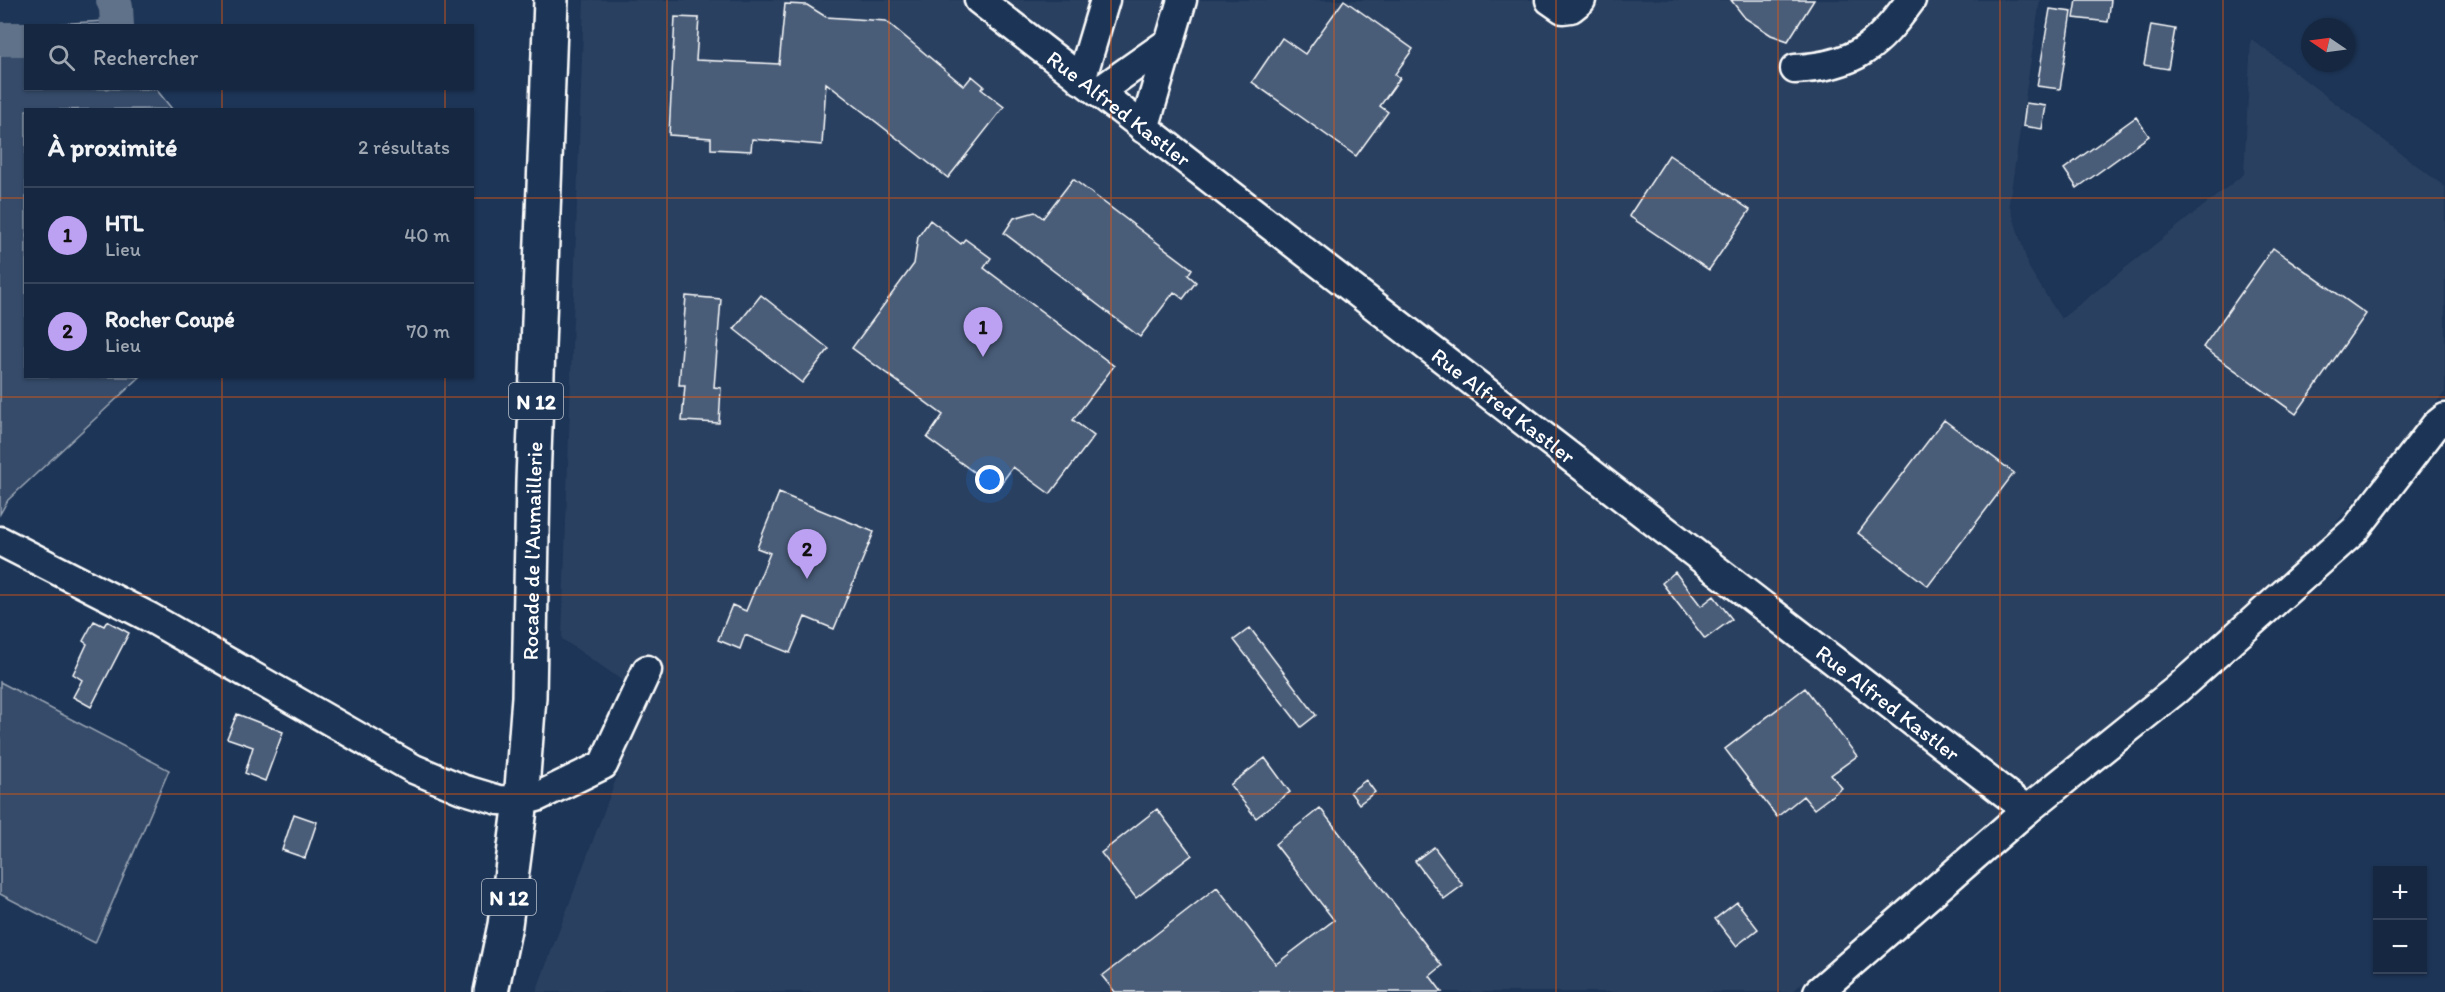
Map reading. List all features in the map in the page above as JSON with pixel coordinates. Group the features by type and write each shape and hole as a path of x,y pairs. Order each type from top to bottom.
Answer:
{"main road":[{"name":"Rocade de l'Aumaillerie","path":"490,992 506,925 521,801 529,697 533,481 551,0"}],"street":[{"name":"Rue Alfred Kastler","path":"979,0 2027,810"},
{"path":"1089,86 1105,0"},
{"path":"1144,129 1182,0"},
{"path":"1550,0 1563,9 1570,8 1581,0"},
{"path":"1795,69 1819,68 1865,51 1883,36 1911,0"},
{"path":"1089,86 1169,42"},
{"path":"1818,992 2027,810 2176,690 2355,530 2434,426 2445,418"},
{"path":"0,541 149,617 414,769 462,789 499,800 521,801 537,797 603,765 646,670"}],"shaded area":[{"path":"584,0 2040,0 2009,203 2029,268 2061,319 2244,174 2251,39 2445,187 2445,392 2325,536 2071,760 1985,824 1792,992 536,992 647,697 562,639"},
{"path":"104,21 107,24 55,24"},
{"path":"24,26 24,90 157,90 171,108 24,108 24,378 139,378 8,500 0,514 0,28"},
{"path":"0,682 169,770 95,943 0,894"}],"building":[{"path":"1344,0 1413,49 1395,74 1400,78 1380,106 1388,112 1356,156 1252,82 1282,38 1305,54"},
{"path":"1731,0 1814,0 1788,41 1771,35 1745,18"},
{"path":"2077,0 2111,0 2108,22 2074,18"},
{"path":"785,4 807,5 826,17 886,21 964,86 972,76 984,86 981,89 1004,107 948,178 826,83 822,145 752,139 751,151 711,149 711,138 669,135 675,17 699,18 696,60 779,64"},
{"path":"2050,9 2072,12 2060,89 2037,86"},
{"path":"2151,25 2175,29 2168,69 2144,65"},
{"path":"2026,103 2046,106 2042,129 2023,126"},
{"path":"2136,117 2149,136 2077,188 2064,169"},
{"path":"1669,155 1750,210 1709,270 1629,216"},
{"path":"1073,179 1192,269 1188,275 1196,282 1183,299 1174,292 1140,337 1004,233 1014,218 1035,212 1043,218"},
{"path":"930,220 961,244 965,239 991,258 984,268 1114,366 1073,420 1094,436 1050,494 1013,467 997,489 927,438 943,415 852,348 914,264 918,237"},
{"path":"2273,248 2366,314 2296,414 2203,347"},
{"path":"761,295 829,349 802,383 734,329"},
{"path":"686,296 721,299 714,387 721,388 719,423 682,421 685,385 679,385"},
{"path":"1944,420 2014,473 1928,586 1858,533"},
{"path":"779,493 874,532 834,629 805,617 790,653 745,635 740,649 718,640 732,605 746,611 770,553 757,548"},
{"path":"1675,572 1701,606 1714,596 1732,619 1705,639 1662,583"},
{"path":"94,621 104,626 107,621 129,633 91,707 73,697 82,680 73,674 87,644 83,641"},
{"path":"1250,628 1316,715 1301,727 1234,640"},
{"path":"1805,688 1857,756 1831,775 1842,788 1814,809 1803,796 1777,817 1725,749"},
{"path":"237,714 283,732 265,781 245,773 253,747 227,738"},
{"path":"1265,758 1290,792 1256,818 1230,785"},
{"path":"1366,780 1375,792 1359,804 1350,792"},
{"path":"1320,808 1442,966 1430,976 1442,992 1115,992 1102,976 1217,887 1276,964 1334,920 1275,844"},
{"path":"1157,809 1192,855 1136,898 1101,853"},
{"path":"294,814 317,822 305,858 282,850"},
{"path":"1434,847 1463,885 1444,899 1415,861"},
{"path":"1737,902 1758,929 1736,946 1715,919"}],"waterway":[{"path":"113,0 116,7 117,24"},
{"path":"0,39 24,39"}],"place":[{"name":"HTL","path":"983,357"},
{"name":"Rocher Coupé","path":"807,579"}]}
